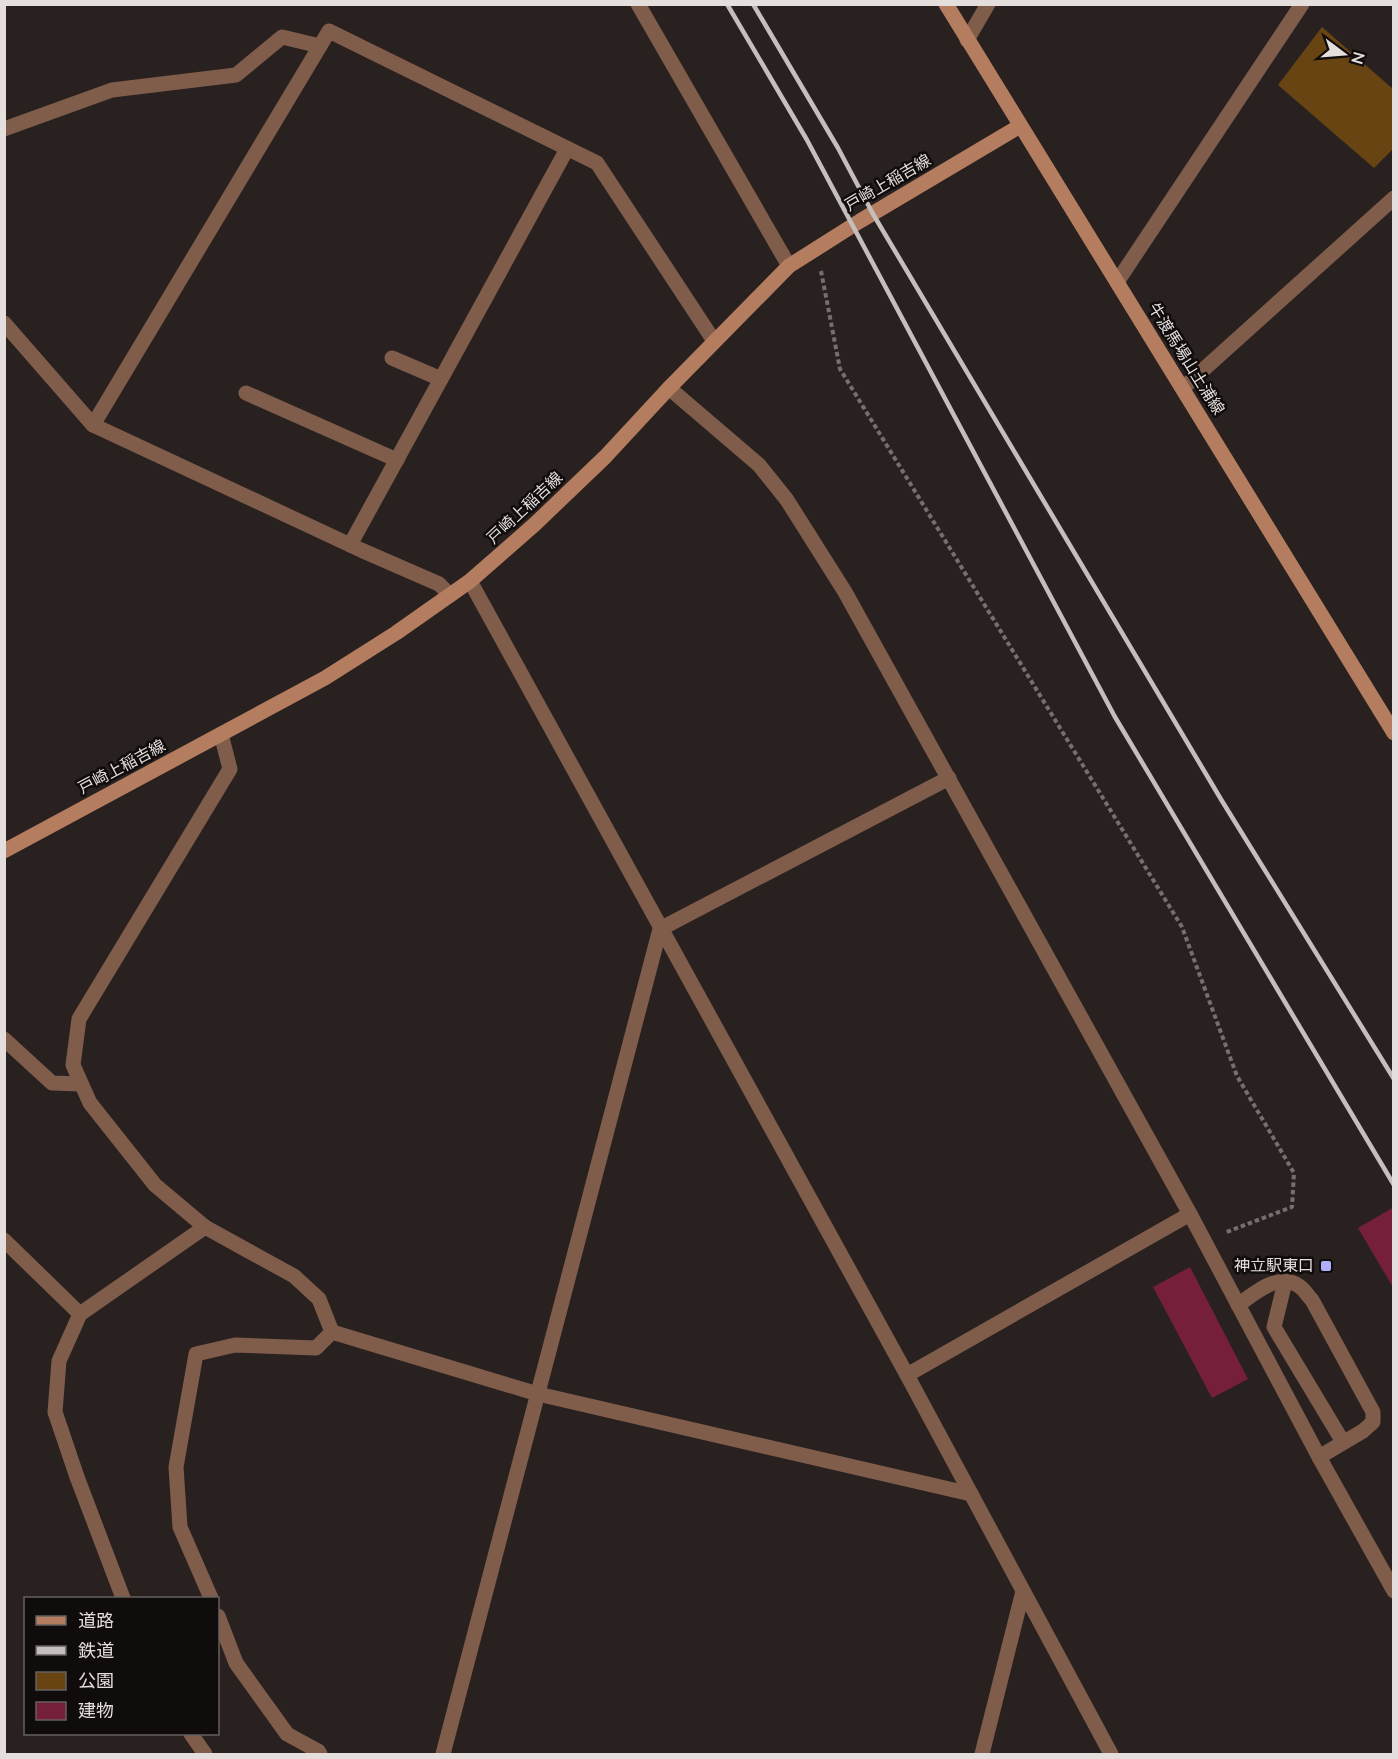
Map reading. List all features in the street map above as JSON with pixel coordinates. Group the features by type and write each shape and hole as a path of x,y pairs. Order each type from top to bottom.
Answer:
{"main road":[{"name":"牛渡馬場山土浦線","path":"945,4 1394,733"},
{"name":"戸崎上稲吉線","path":"4,851 325,678 396,633 470,581 535,524 605,457 714,341 789,266 816,247 1020,126"}],"street":[{"path":"638,4 789,266"},
{"path":"967,40 988,4"},
{"path":"1117,282 1302,4"},
{"path":"93,425 329,31 597,163 714,341"},
{"path":"4,129 112,90 236,75 282,37 320,46"},
{"path":"350,545 567,149"},
{"path":"1183,388 1394,198"},
{"path":"4,323 93,425 439,584 450,595"},
{"path":"392,358 441,378"},
{"path":"669,388 759,465 787,500 845,592 1190,1214 1319,1457 1394,1591"},
{"path":"246,393 397,460"},
{"path":"470,581 908,1375 1111,1755"},
{"path":"221,734 230,769 79,1018 73,1065 90,1103 155,1185 205,1227 294,1276 319,1299 332,1332"},
{"path":"443,1755 660,929 949,778"},
{"path":"4,1039 52,1083 81,1084"},
{"path":"908,1375 1190,1214"},
{"path":"122,1597 55,1412 59,1361 80,1314 205,1227"},
{"path":"4,1240 80,1314"},
{"path":"1238,1305 1266,1285 1285,1282 1299,1285 1312,1300 1373,1412 1373,1422 1363,1431 1319,1457"},
{"path":"1285,1282 1274,1327 1343,1442"},
{"path":"332,1332 538,1394 971,1494"},
{"path":"210,1597 180,1527 176,1467 196,1354 235,1345 316,1348 332,1332"},
{"path":"982,1755 1023,1591"},
{"path":"219,1619 236,1663 287,1734 319,1753"},
{"path":"191,1735 205,1755"}],"path":[{"path":"816,247 840,369 1182,927 1237,1076 1293,1173 1292,1207 1204,1240"}],"green space":[{"path":"1322,27 1393,89 1393,149 1374,168 1278,85"}],"building":[{"path":"1394,1207 1394,1289 1358,1228"},
{"path":"1190,1267 1248,1379 1212,1398 1153,1287"}],"railway":[{"path":"727,4 807,140 1115,717 1394,1185"},
{"path":"753,4 838,148 873,214 1222,801 1394,1079"}],"place":[{"name":"神立駅東口","path":"1326,1266"}]}
